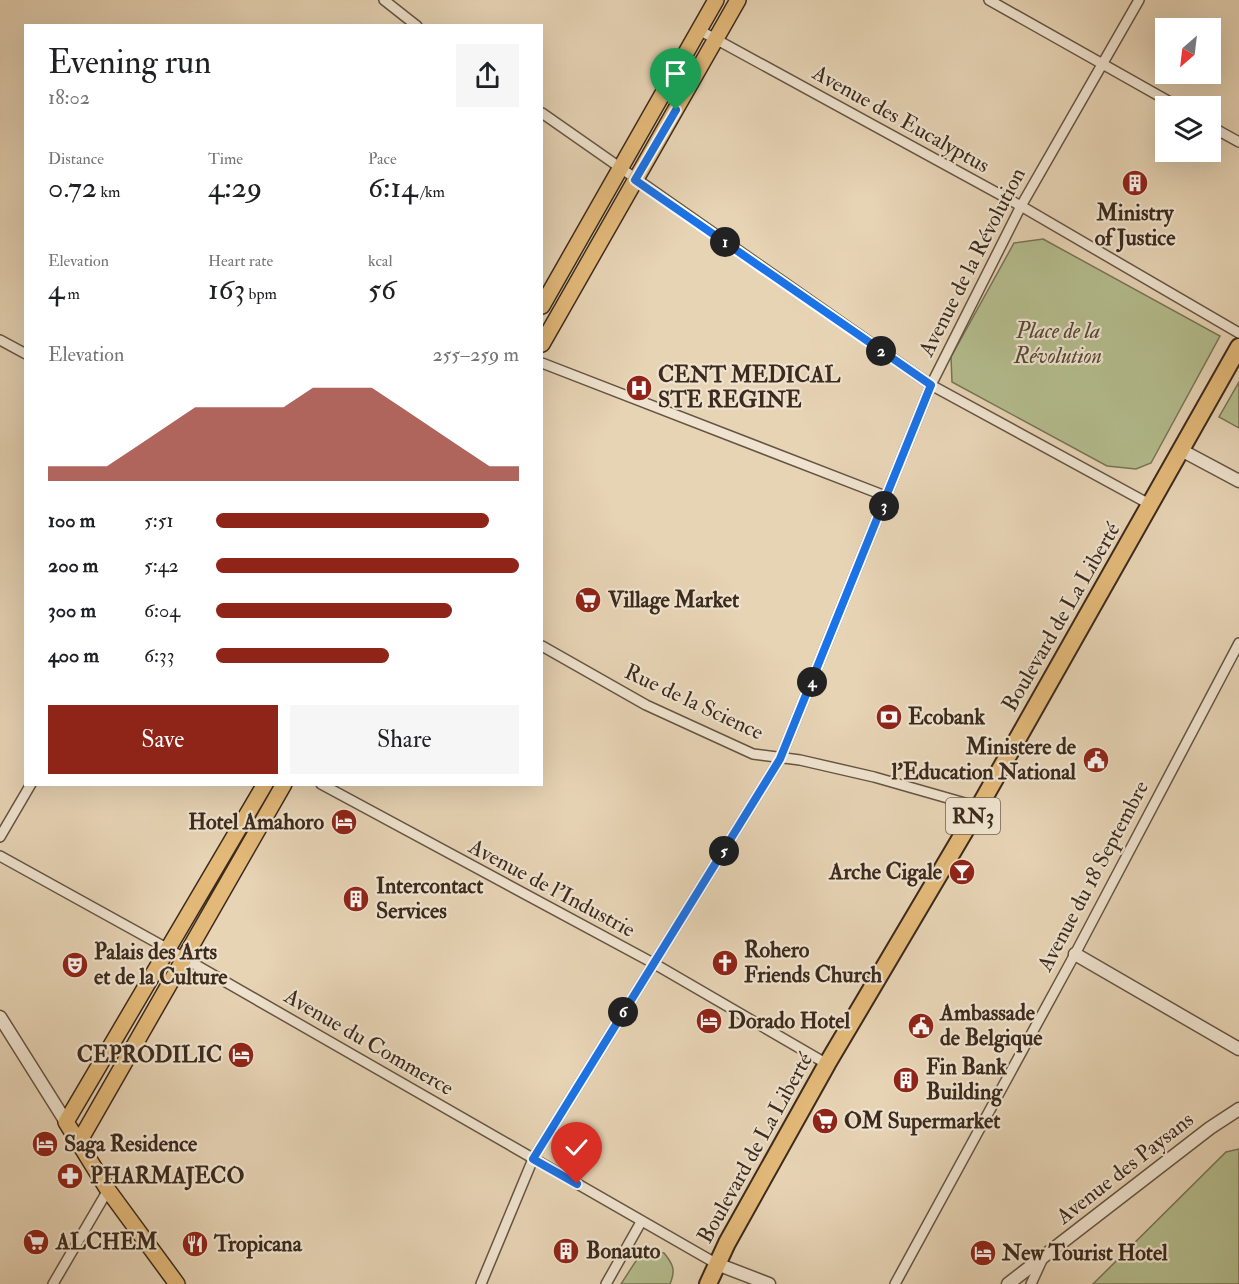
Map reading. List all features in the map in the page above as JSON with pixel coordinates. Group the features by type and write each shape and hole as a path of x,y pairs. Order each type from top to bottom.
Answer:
{"highway":[{"name":"Boulevard de La Liberté","path":"708,1284 827,1064 979,807 1239,347"}],"main road":[{"path":"543,304 716,0"},
{"path":"543,342 738,0"},
{"path":"177,1284 108,1190 66,1122 170,950 264,786"},
{"path":"79,1142 186,959 283,786"}],"street":[{"path":"384,0 414,24"},
{"path":"989,0 1159,96"},
{"name":"Avenue de la Révolution","path":"481,1284 533,1159 780,759 888,497 931,385 1021,206 1139,0"},
{"name":"Avenue des Eucalyptus","path":"699,30 1021,206 1239,333"},
{"path":"543,114 618,169 931,385 1151,505"},
{"path":"1221,132 1239,142"},
{"path":"0,340 24,353"},
{"path":"543,363 888,497"},
{"path":"1181,450 1239,482"},
{"name":"Avenue du 18 Septembre","path":"895,1284 1075,954 1239,643"},
{"name":"Rue de la Science","path":"543,647 665,714 753,754 800,760 874,777 979,807"},
{"path":"0,837 30,786"},
{"name":"Avenue de l'Industrie","path":"325,786 652,963 827,1064"},
{"name":"Avenue du Commerce","path":"0,856 186,959 717,1264"},
{"path":"1075,954 1239,1049"},
{"path":"0,1017 66,1122"},
{"name":"Avenue des Paysans","path":"1008,1284 1210,1128 1239,1109"},
{"path":"53,1284 108,1190"},
{"path":"606,1284 641,1222"},
{"path":"1031,1284 1042,1260"},
{"path":"717,1264 769,1284"}],"green space":[{"name":"Place de la Révolution","path":"1043,239 1220,336 1151,463 1136,469 1107,466 952,382 951,357 1014,243"},
{"path":"1239,382 1239,428 1219,417"},
{"path":"1239,1149 1239,1284 1093,1284 1226,1152"},
{"path":"643,1250 664,1253 673,1267 670,1284 621,1284"}],"place":[{"name":"Ministry of Justice","path":"1135,183"},
{"name":"CENT MEDICAL STE REGINE","path":"639,388"},
{"name":"Village Market","path":"588,600"},
{"name":"Ecobank","path":"889,717"},
{"name":"Ministere de l'Education National","path":"1096,760"},
{"name":"Hotel Amahoro","path":"344,822"},
{"name":"Arche Cigale","path":"962,872"},
{"name":"Intercontact Services","path":"356,899"},
{"name":"Rohero Friends Church","path":"725,963"},
{"name":"Palais des Arts et de la Culture","path":"75,965"},
{"name":"Dorado Hotel","path":"709,1021"},
{"name":"Ambassade de Belgique","path":"921,1026"},
{"name":"CEPRODILIC","path":"241,1055"},
{"name":"Fin Bank Building","path":"906,1080"},
{"name":"OM Supermarket","path":"825,1121"},
{"name":"Saga Residence","path":"45,1144"},
{"name":"PHARMAJECO","path":"70,1176"},
{"name":"ALCHEM","path":"36,1242"},
{"name":"Tropicana","path":"195,1244"},
{"name":"Bonauto","path":"566,1251"},
{"name":"New Tourist Hotel","path":"983,1253"}],"route":[{"path":"577,1184 533,1159 780,759 888,497 931,385 635,180 676,110"}]}
